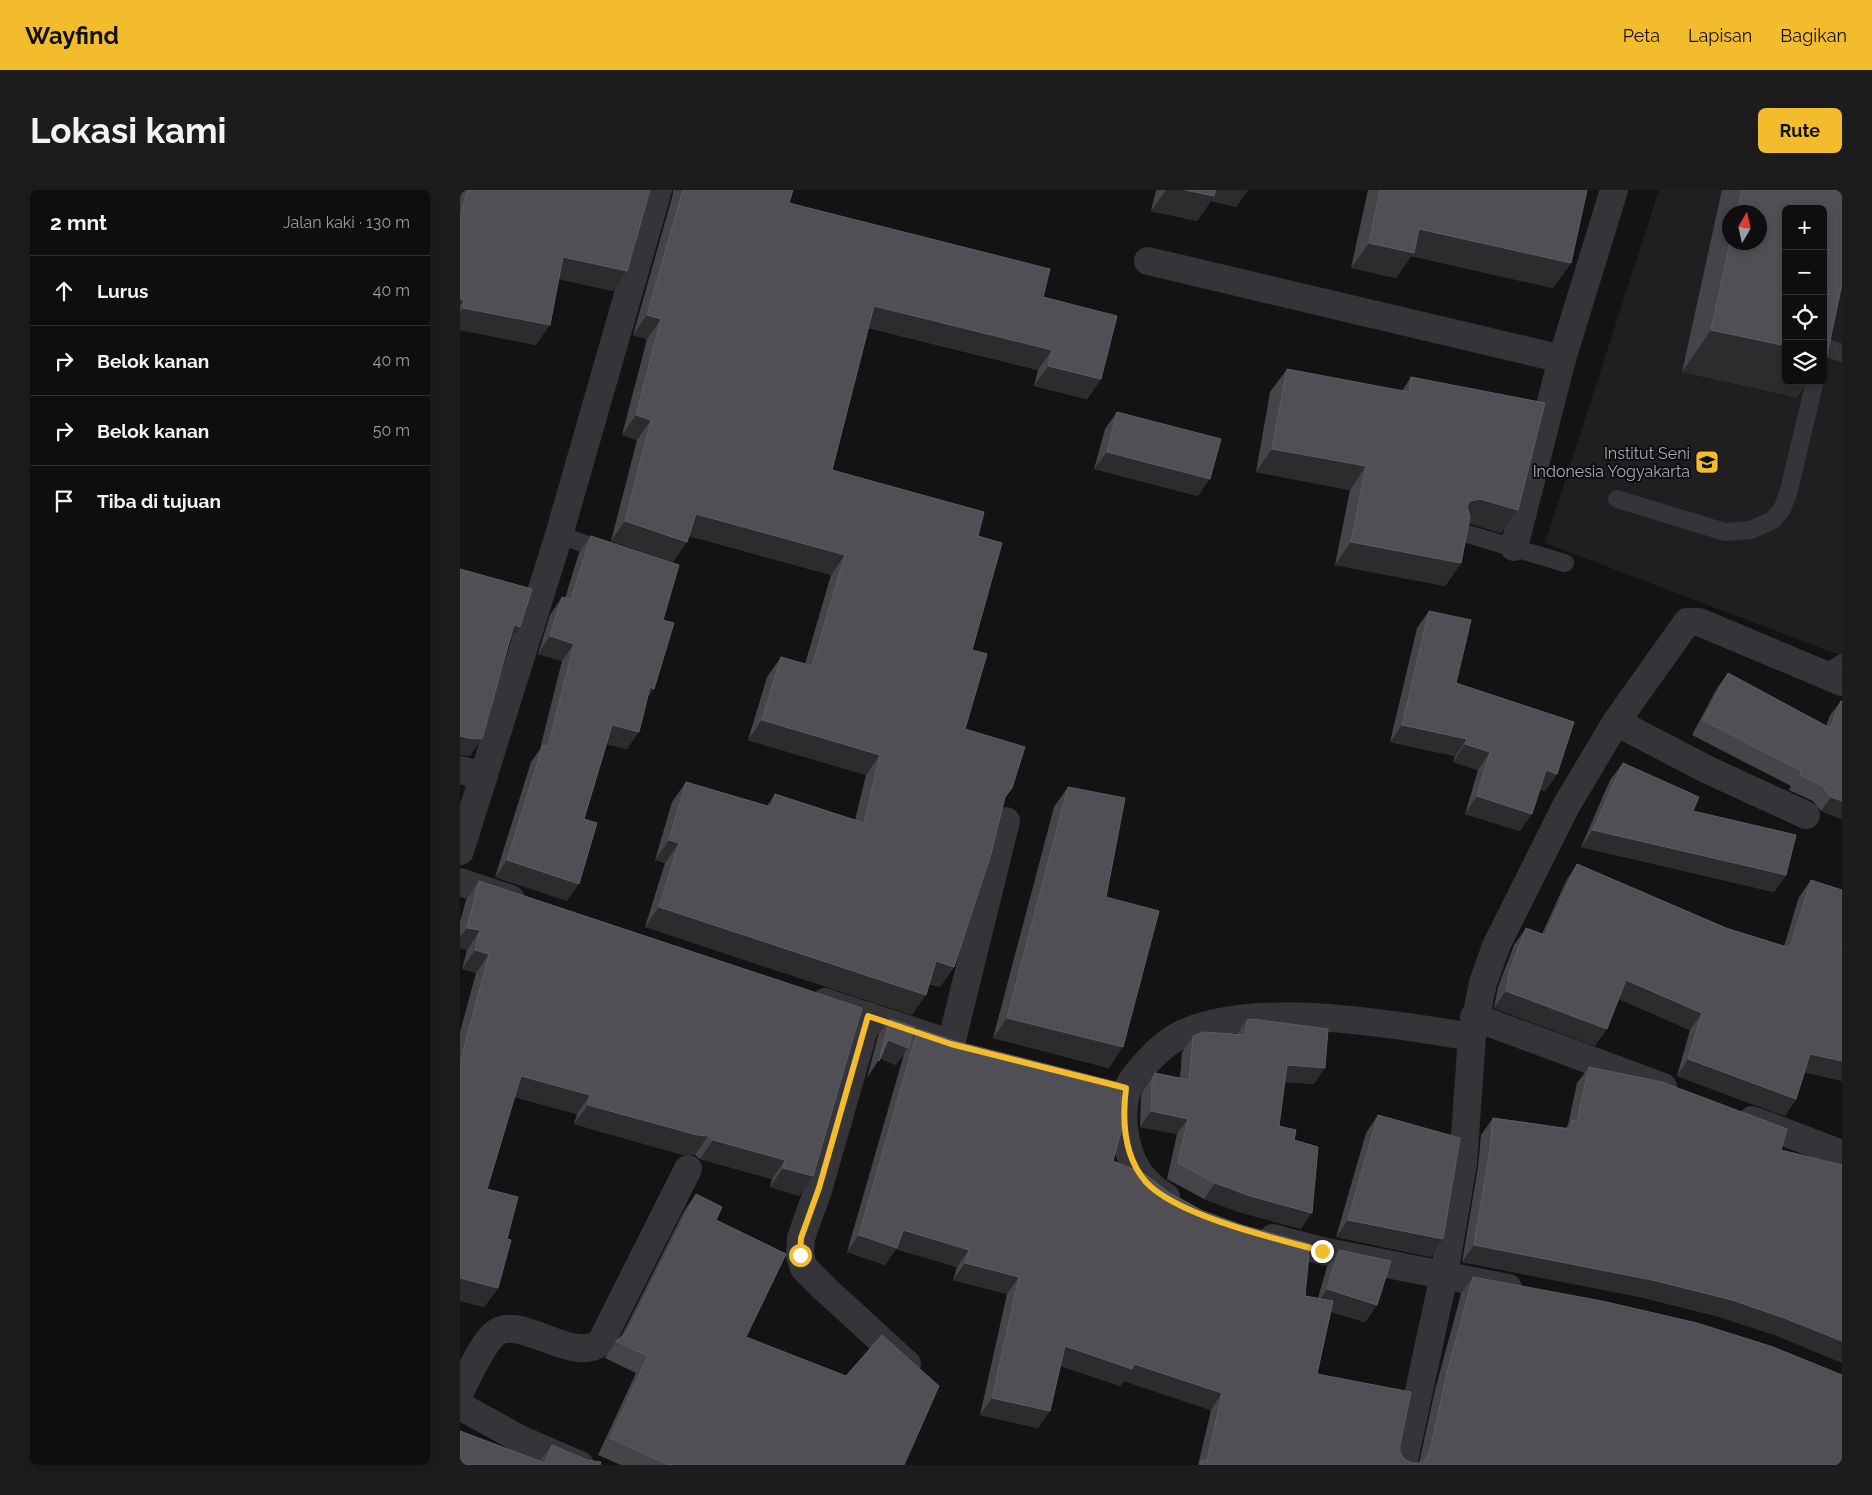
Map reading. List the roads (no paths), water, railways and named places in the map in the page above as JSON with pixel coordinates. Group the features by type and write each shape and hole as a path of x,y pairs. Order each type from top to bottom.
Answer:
{"street":[{"path":"460,851 472,773 539,596 559,535 658,190"},
{"path":"1514,547 1562,359 1614,190"},
{"path":"1148,261 1562,359"},
{"path":"513,588 539,596"},
{"path":"1403,1465 1444,1275 1463,1164 1473,1027 1483,983 1496,946 1566,806 1616,722 1681,627 1692,621 1837,671"},
{"path":"1616,722 1706,769 1806,815"},
{"path":"951,1044 1006,821"},
{"path":"460,882 536,907"},
{"path":"802,994 951,1044 979,1051"},
{"path":"868,1016 819,1188 801,1238 800,1255 804,1268 922,1378"},
{"path":"1186,1207 1169,1200 1147,1183 1138,1170 1126,1138 1123,1109 1117,1086 1160,1047 1183,1034 1216,1023 1267,1018 1349,1020 1473,1027 1683,1095"},
{"path":"1728,1111 1842,1154"},
{"path":"460,1392 489,1341 497,1332 516,1330 582,1349 596,1346 601,1342 688,1169"},
{"path":"1245,1231 1322,1251 1536,1293"},
{"path":"460,1406 520,1439 580,1465"}],"lane":[{"path":"1827,349 1842,354"},
{"path":"1617,499 1725,532 1752,530 1773,520 1782,509 1788,494 1814,385"},
{"path":"1461,532 1565,563"},
{"path":"559,535 626,557"}],"place":[{"name":"Institut Seni Indonesia Yogyakarta","path":"1707,462"}]}
